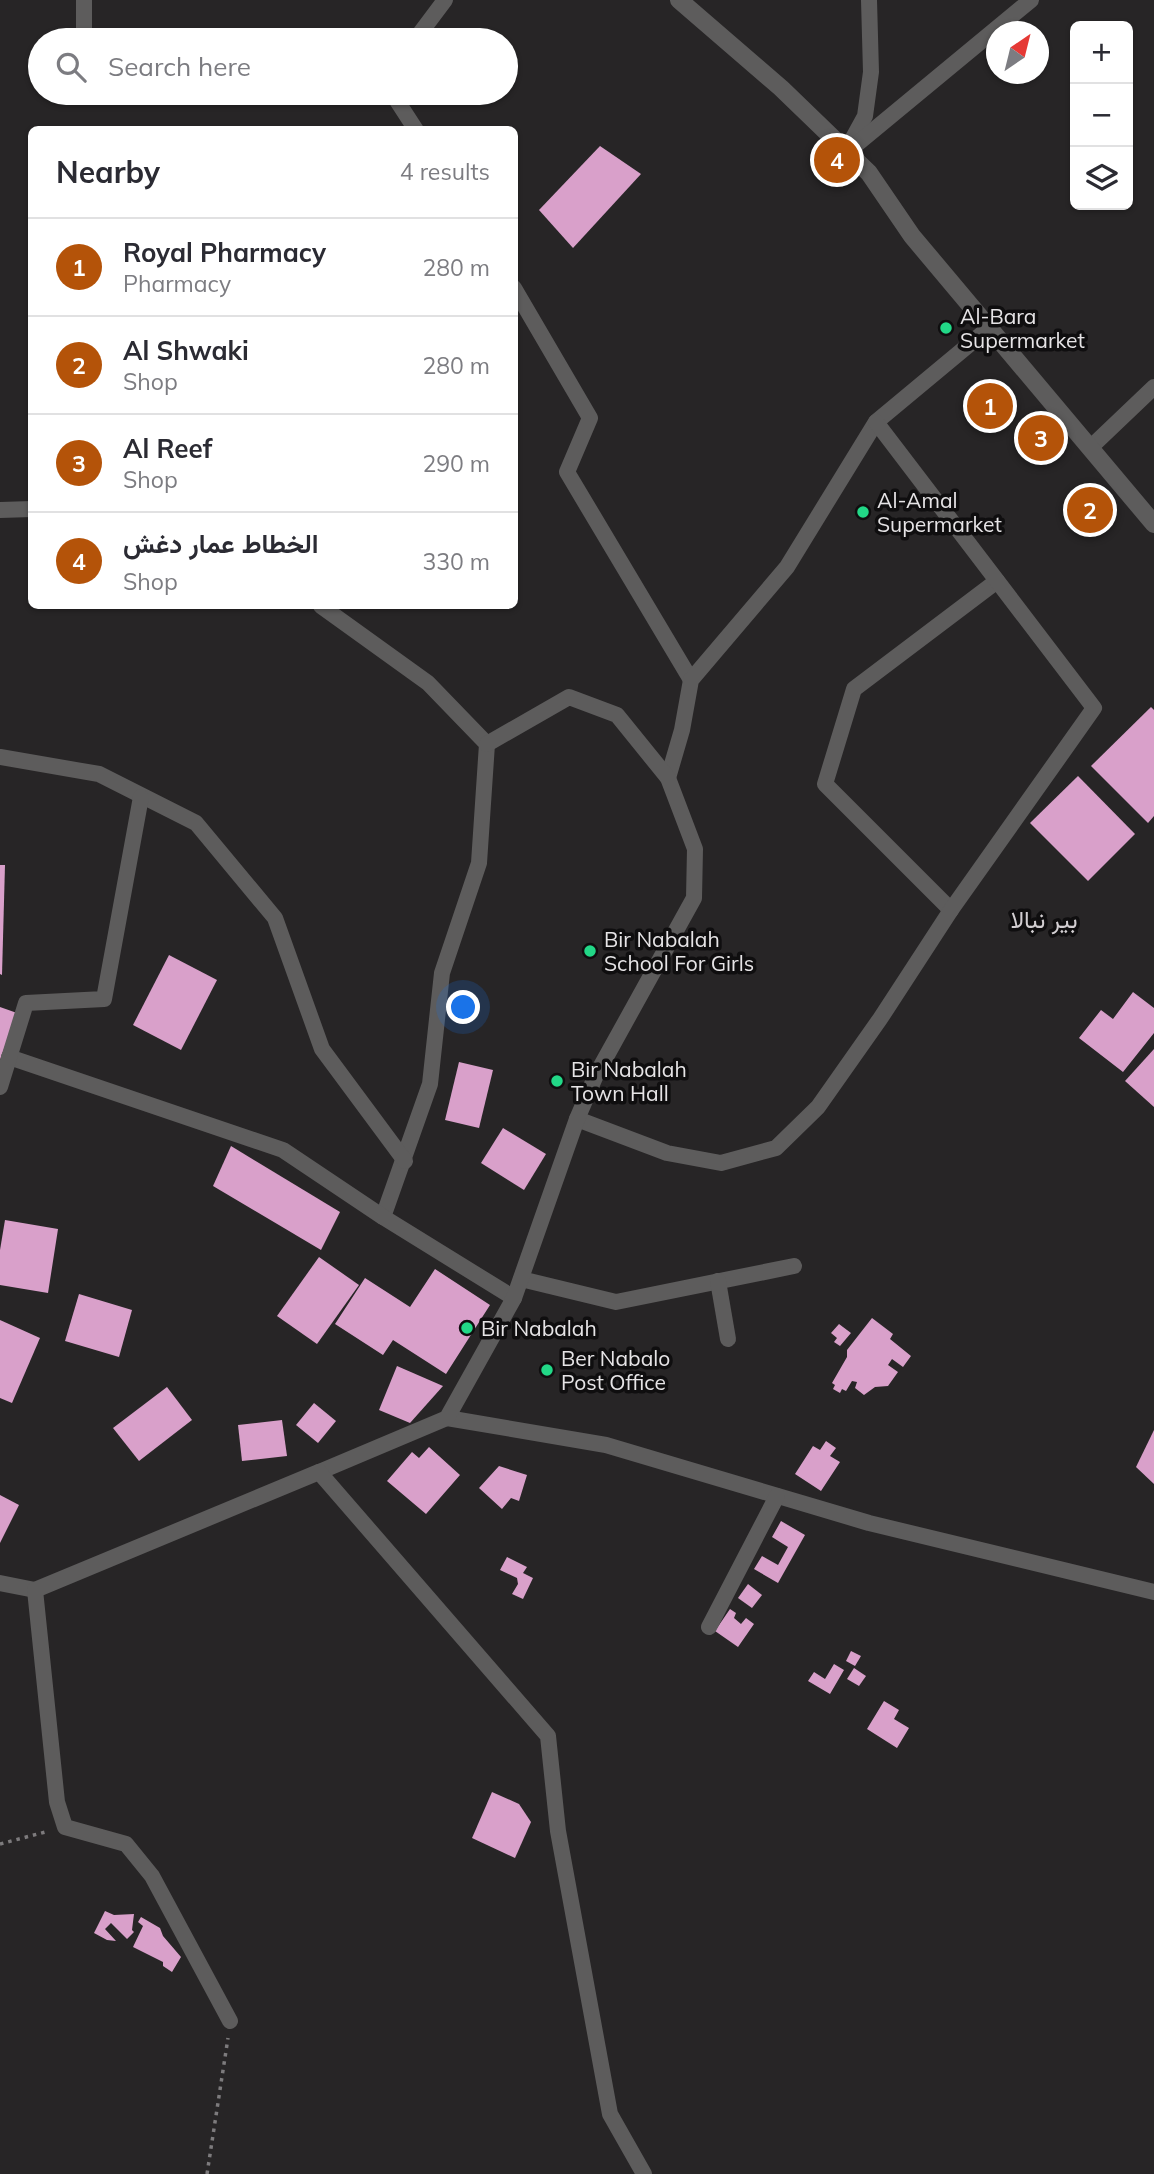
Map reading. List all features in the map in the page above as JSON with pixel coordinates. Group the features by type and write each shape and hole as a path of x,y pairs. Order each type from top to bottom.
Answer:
{"street":[{"path":"84,0 84,28"},
{"path":"424,28 445,0"},
{"path":"679,0 781,88 869,173 912,236 1154,524"},
{"path":"846,153 865,116 871,72 869,0"},
{"path":"846,153 1031,0"},
{"path":"400,105 413,126"},
{"path":"518,295 590,418 567,472 691,680"},
{"path":"668,778 682,730 691,680 788,567 876,422 989,328"},
{"path":"1090,448 1154,387"},
{"path":"577,1119 667,1153 721,1163 776,1148 818,1107 880,1019 951,910 1094,708 876,422"},
{"path":"0,510 28,509"},
{"path":"951,910 825,784 854,689 997,581"},
{"path":"325,609 428,683 486,744 480,863 442,973 430,1084 383,1217"},
{"path":"447,1418 514,1298 577,1119 596,1075 694,898 695,849 668,778 617,715 569,697 486,744"},
{"path":"0,757 99,774 196,823 275,918 322,1049 405,1161"},
{"path":"0,1087 26,1003 104,999 141,797"},
{"path":"9,1057 283,1150 383,1217 514,1298"},
{"path":"521,1279 616,1302 794,1266"},
{"path":"718,1281 728,1339"},
{"path":"0,1583 35,1590 447,1418 606,1445 869,1523 1154,1592"},
{"path":"319,1472 548,1737 558,1831 610,2114 644,2174"},
{"path":"709,1626 777,1496"},
{"path":"35,1590 57,1802 65,1827 126,1844 152,1876 230,2021"}],"path":[{"path":"0,1844 65,1827"},
{"path":"207,2174 230,2021"}],"building":[{"path":"600,146 641,174 573,248 539,210"},
{"path":"1151,707 1154,710 1154,816 1148,823 1091,766"},
{"path":"1078,776 1135,834 1088,881 1030,823"},
{"path":"0,865 5,865 2,975 0,974"},
{"path":"169,955 217,980 181,1050 133,1025"},
{"path":"1133,992 1154,1008 1154,1033 1123,1072 1079,1038 1101,1010 1113,1019"},
{"path":"0,1007 17,1013 0,1060"},
{"path":"1154,1049 1154,1107 1125,1081"},
{"path":"459,1062 493,1070 479,1128 445,1120"},
{"path":"503,1128 546,1154 524,1190 481,1163"},
{"path":"231,1146 340,1212 321,1250 213,1186"},
{"path":"5,1220 58,1229 48,1293 0,1285 0,1250"},
{"path":"319,1257 359,1285 317,1344 277,1316"},
{"path":"435,1269 490,1305 446,1374 393,1340 383,1355 335,1324 365,1278 410,1307"},
{"path":"79,1294 132,1310 119,1357 65,1341"},
{"path":"872,1318 893,1334 890,1339 911,1356 903,1367 892,1359 888,1365 898,1372 888,1386 875,1387 864,1395 855,1388 857,1382 852,1381 846,1391 842,1389 840,1393 833,1389 835,1385 832,1383 847,1357 847,1350"},
{"path":"0,1320 40,1338 12,1403 0,1398"},
{"path":"839,1324 851,1333 840,1346 834,1342 837,1338 831,1333"},
{"path":"397,1366 443,1386 410,1423 379,1410"},
{"path":"167,1387 192,1420 139,1461 113,1428"},
{"path":"314,1403 336,1421 318,1443 296,1425"},
{"path":"282,1420 287,1456 242,1461 238,1425"},
{"path":"1154,1430 1154,1484 1136,1467"},
{"path":"826,1441 836,1448 830,1456 840,1462 821,1491 795,1474 813,1446 820,1450"},
{"path":"429,1447 460,1475 426,1514 387,1481 412,1452 419,1458"},
{"path":"499,1466 527,1475 519,1501 511,1498 502,1509 479,1488"},
{"path":"0,1495 19,1505 0,1543"},
{"path":"781,1521 805,1535 778,1583 754,1569 762,1556 778,1565 788,1547 772,1537"},
{"path":"507,1557 527,1567 523,1573 533,1578 523,1599 512,1594 518,1584 517,1578 500,1570"},
{"path":"748,1584 762,1595 752,1608 738,1598"},
{"path":"730,1609 736,1613 734,1618 741,1624 746,1618 754,1624 738,1647 715,1631"},
{"path":"851,1651 861,1656 855,1666 846,1661"},
{"path":"834,1664 844,1670 830,1694 808,1681 814,1672 825,1679"},
{"path":"854,1668 866,1676 859,1686 847,1679"},
{"path":"884,1701 899,1710 894,1719 909,1728 897,1748 867,1729"},
{"path":"492,1792 519,1804 531,1822 515,1858 472,1838"},
{"path":"105,1911 114,1915 134,1914 134,1932 127,1939 111,1923 105,1929 116,1941 107,1940 94,1933"},
{"path":"141,1917 160,1928 163,1936 181,1957 172,1972 163,1966 163,1962 133,1947 143,1926 138,1922"}],"place":[{"name":"الخطاط عمار دغش","path":"837,160"},
{"name":"Al-Bara Supermarket","path":"946,328"},
{"name":"Royal Pharmacy","path":"990,406"},
{"name":"Al Reef","path":"1041,438"},
{"name":"Al Shwaki","path":"1090,510"},
{"name":"Al-Amal Supermarket","path":"863,512"},
{"name":"Bir Nabalah School For Girls","path":"590,951"},
{"name":"Bir Nabalah Town Hall","path":"557,1081"},
{"name":"Bir Nabalah","path":"467,1328"},
{"name":"Ber Nabalo Post Office","path":"547,1370"}],"district":[{"name":"بير نبالا","path":"1044,919"}]}
